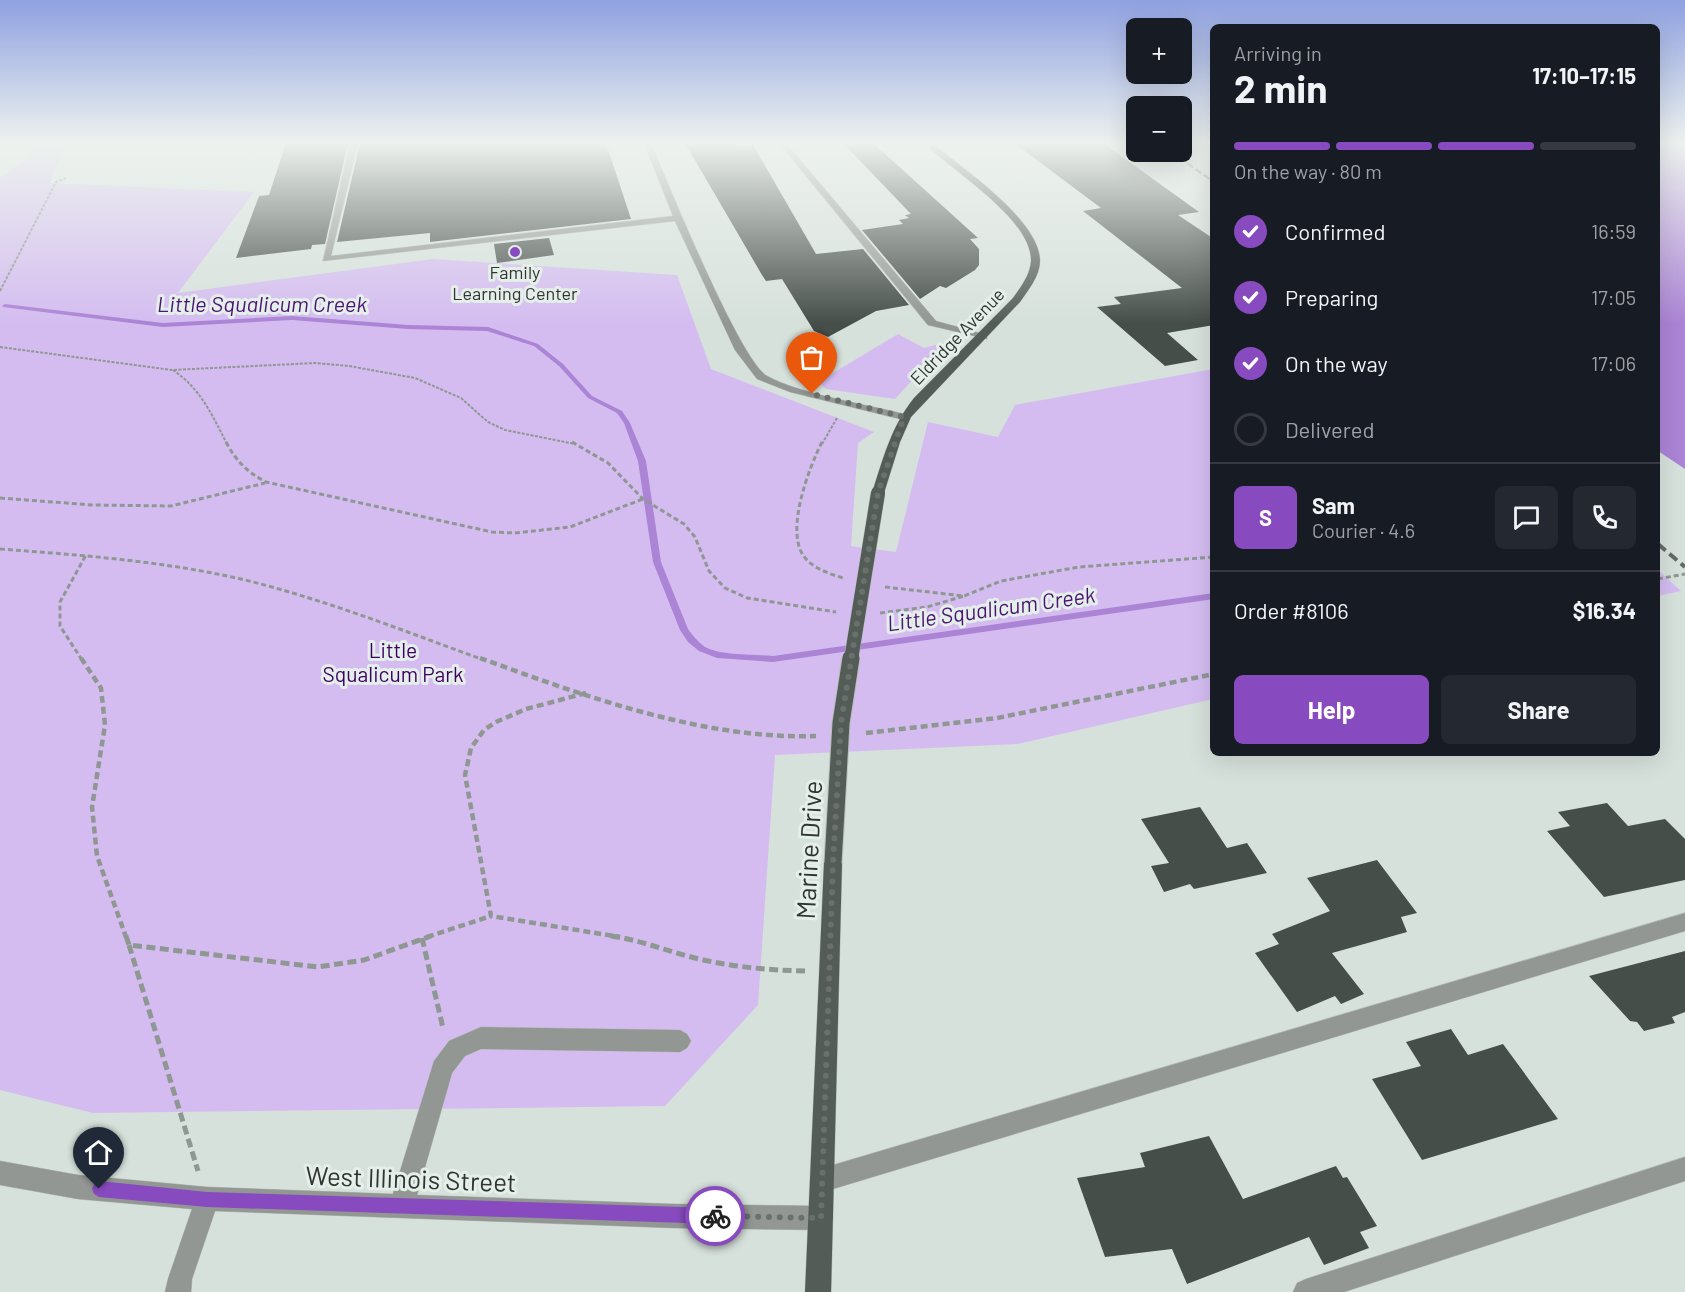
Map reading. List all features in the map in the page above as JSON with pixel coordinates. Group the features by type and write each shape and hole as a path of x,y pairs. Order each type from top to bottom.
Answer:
{"main road":[{"name":"Eldridge Avenue","path":"904,417 927,390 983,337 1025,288 1035,266 1032,241 996,203"},
{"name":"Marine Drive","path":"818,1292 833,863 841,723 878,493 904,417"}],"street":[{"path":"339,203 326,259 678,218"},
{"path":"672,203 740,350 761,377 794,390 904,417"},
{"path":"832,203 932,324 983,337"},
{"path":"823,1180 1685,922"},
{"path":"402,1206 442,1070 449,1055 458,1046 481,1038 681,1041"},
{"path":"1306,1292 1685,1169"},
{"name":"West Illinois Street","path":"0,1173 78,1187 207,1199 674,1216 821,1218"},
{"path":"178,1292 180,1279 207,1199"}],"path":[{"path":"0,291 45,203"},
{"path":"0,347 83,356 172,370 315,363 349,366 415,378 460,398 488,422 505,430 554,437 591,451 608,463 643,499 684,524 695,537 709,571 725,588 747,598 771,603 841,612"},
{"path":"172,370 185,376 203,395 249,475 266,482 492,532 515,534 569,529 643,499"},
{"path":"846,579 819,568 804,557 800,551 798,518 805,480 828,431 848,403"},
{"path":"0,498 92,505 171,506 209,499 266,482"},
{"path":"0,549 158,562 236,576 317,600 494,665 621,705 681,721 741,730 821,736"},
{"path":"86,555 60,602 60,626 101,688 105,725 92,807 97,856 129,945 207,1199"},
{"path":"871,614 927,607 964,596 1001,581 1029,574 1079,567 1210,557"},
{"path":"1660,579 1685,574"},
{"path":"876,585 964,596"},
{"path":"855,733 934,728 1079,704 1210,675"},
{"path":"491,916 465,775 466,759 474,740 488,726 506,718 586,693"},
{"path":"129,945 318,967 347,966 385,956 461,923 491,916 638,940 694,957 746,969 830,972"},
{"path":"422,938 449,1055"}],"green space":[{"name":"Little Squalicum Park","path":"0,203 246,203 178,293 433,259 677,275 711,369 874,432 858,443 851,546 896,552 928,422 998,437 1015,405 1210,370 1210,700 1018,744 775,755 758,1005 665,1106 93,1113 0,1090"},
{"path":"898,334 924,348 947,342 895,399 826,389 818,382"},
{"path":"1660,572 1681,591 1660,596"}],"shaded area":[{"path":"1660,203 1685,203 1685,469 1660,452"}],"building":[{"path":"256,203 334,203 325,244 312,245 311,249 236,258"},
{"path":"346,203 626,203 631,219 430,242 430,233 337,242"},
{"path":"720,203 787,203 816,254 863,249 909,305 876,311 828,337 814,331 782,279 766,281"},
{"path":"901,203 940,203 978,238 970,239 979,249 979,265 975,270 946,288 940,286 920,299 862,230 903,224 899,220 909,218 905,215 911,214"},
{"path":"1095,203 1187,203 1199,212 1178,215 1210,236 1210,326 1167,333 1198,360 1165,366 1097,307 1121,304 1114,297 1182,288 1083,211 1101,208"},
{"name":"Family Learning Center","path":"549,238 554,255 497,263 494,244"},
{"path":"1607,803 1628,826 1665,819 1685,839 1685,880 1604,897 1547,831 1570,826 1558,812"},
{"path":"1200,807 1227,848 1247,843 1267,873 1194,889 1190,884 1164,892 1151,866 1169,863 1141,819"},
{"path":"1377,860 1417,913 1401,917 1407,932 1332,953 1364,994 1341,1004 1335,996 1297,1012 1255,953 1279,944 1272,934 1330,911 1307,878"},
{"path":"1685,951 1685,1012 1672,1017 1675,1023 1644,1031 1637,1022 1630,1021 1589,976"},
{"path":"1451,1029 1468,1055 1503,1044 1558,1119 1422,1160 1372,1079 1421,1066 1406,1042"},
{"path":"1209,1136 1243,1199 1336,1166 1343,1178 1347,1177 1377,1226 1360,1232 1369,1248 1324,1265 1309,1237 1187,1284 1172,1249 1105,1257 1077,1178 1145,1167 1140,1153"}],"waterway":[{"name":"Little Squalicum Creek","path":"5,306 163,325 292,318 408,327 488,329 536,345 561,365 590,397 620,412 627,423 642,461 657,562 684,630 702,649 717,655 773,659 1210,597"}],"railway":[{"path":"1660,546 1685,567"}],"way so far":[{"path":"715,1216 821,1218 833,863 841,723 878,493 904,417 812,394"}],"place":[{"name":"Family Learning Center","path":"515,252"}],"route":[{"path":"99,1189 207,1199 715,1216"}]}
